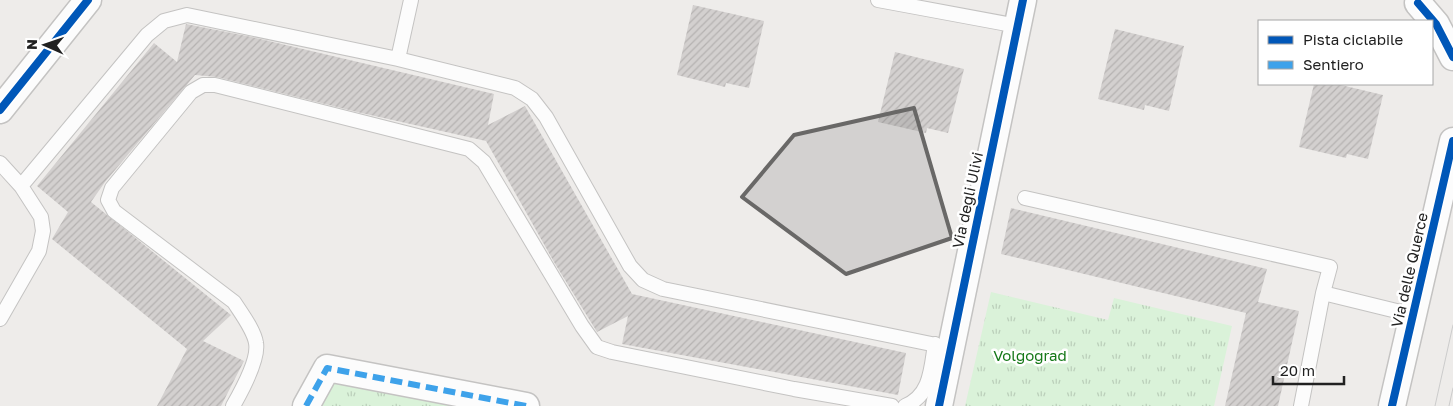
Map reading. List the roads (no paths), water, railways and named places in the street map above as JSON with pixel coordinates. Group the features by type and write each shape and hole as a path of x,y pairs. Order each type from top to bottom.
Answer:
{"street":[{"path":"0,110 88,0"},
{"name":"Via degli Ulivi","path":"939,406 943,346 1023,0"},
{"path":"1412,1 1452,10 1448,23 1453,37"},
{"path":"1412,1 1432,20"},
{"path":"1433,21 1453,57"},
{"name":"Via delle Querce","path":"1392,406 1453,141"},
{"path":"306,406 327,368 526,406"}],"lane":[{"path":"398,59 411,0"},
{"path":"878,0 1018,26"},
{"path":"21,186 147,35 164,21 187,15 398,59 507,85 532,98 546,118 630,266 643,280 663,289 943,346 929,382 914,402 905,406"},
{"path":"233,406 251,372 256,344 246,320 234,302 114,211 108,200 112,188 142,151 191,92 203,85 225,88 469,149 484,162 582,326 597,347 612,352 784,387 892,406"},
{"path":"0,163 21,186 41,217 42,232 39,251 0,319"},
{"path":"1025,198 1330,267 1323,293 1301,406"},
{"path":"1323,293 1413,314"}],"tram line":[{"path":"1435,406 1453,325"},
{"path":"1449,406 1453,388"}],"park label":[{"name":"Volgograd","path":"1030,355"}]}
